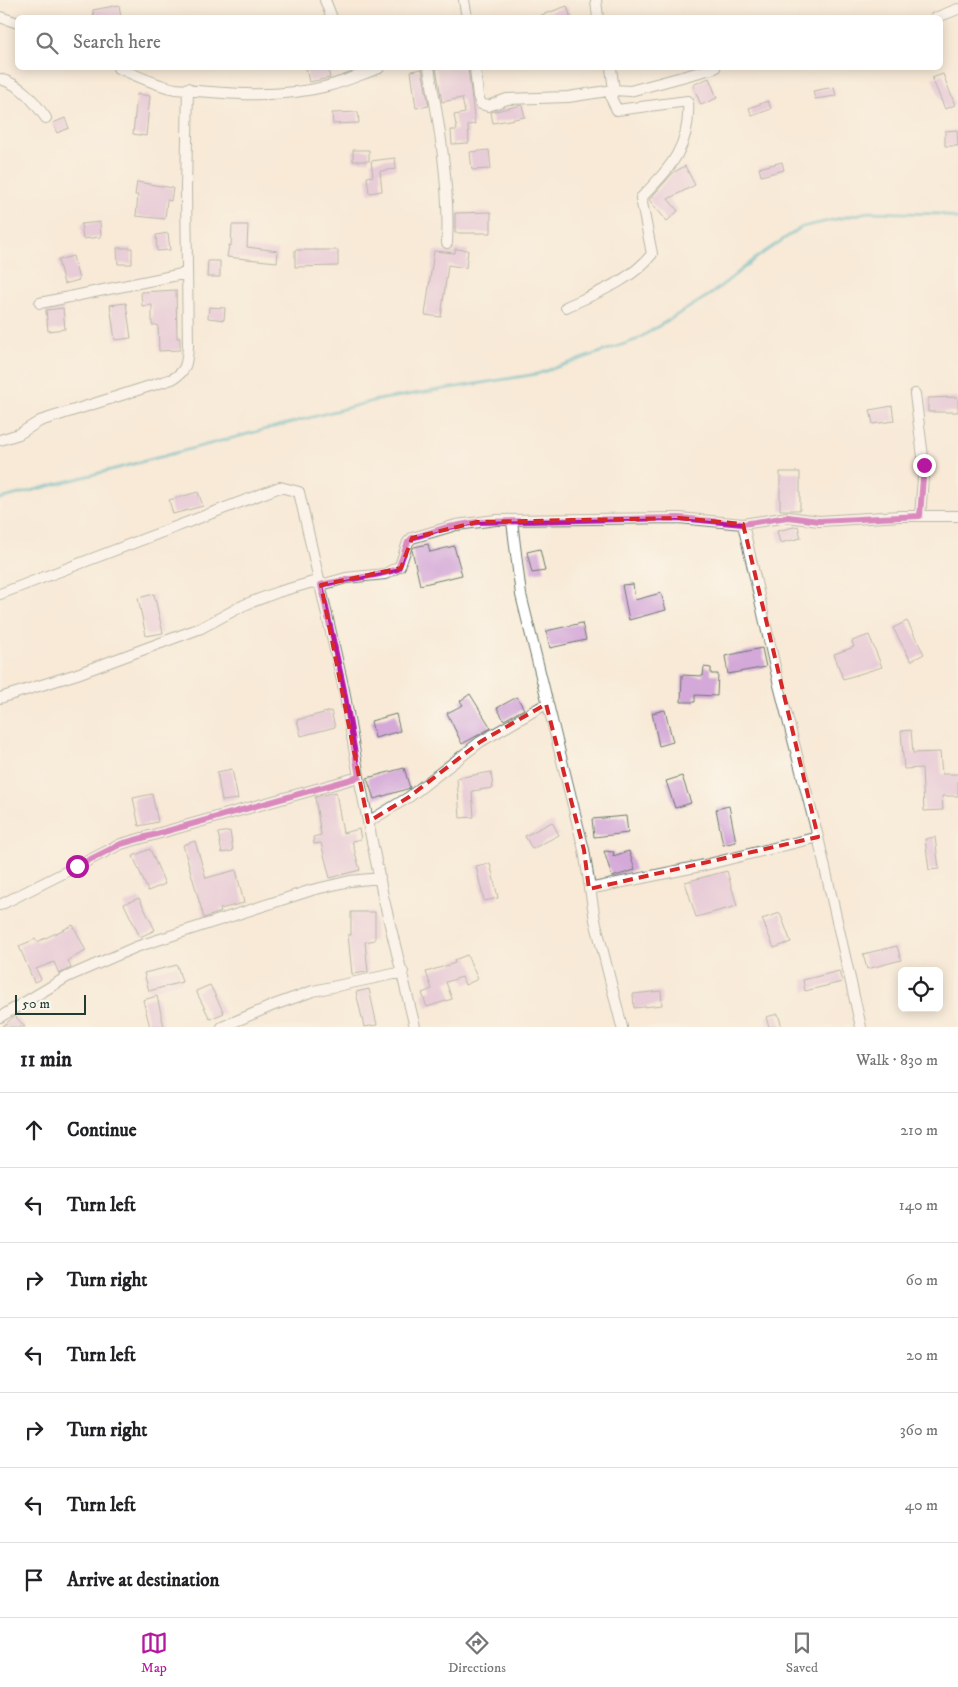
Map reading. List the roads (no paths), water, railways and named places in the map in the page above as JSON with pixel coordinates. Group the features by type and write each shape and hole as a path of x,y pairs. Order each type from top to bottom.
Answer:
{"street":[{"path":"325,0 331,15"},
{"path":"464,0 466,15"},
{"path":"596,0 598,15"},
{"path":"943,15 958,9"},
{"path":"0,17 15,22"},
{"path":"123,70 175,89 188,88 223,94 267,95 297,93 354,78 374,70"},
{"path":"351,70 354,78"},
{"path":"429,70 439,122 448,220 447,243"},
{"path":"474,70 481,104 488,106 507,99 568,98 614,90 638,89 708,70"},
{"path":"566,307 625,279 643,266 652,254 640,198 684,145 689,116 688,101 617,110 611,98 614,90 611,70"},
{"path":"0,79 13,83 26,93 46,118"},
{"path":"0,440 19,434 40,421 179,376 186,366 188,88"},
{"path":"40,303 187,273"},
{"path":"915,394 924,465 920,516"},
{"path":"0,594 280,487 299,492 344,690 359,777 380,878 415,1027"},
{"path":"0,698 76,674 201,628 244,605 278,592 313,582 321,585 346,578 385,574 398,569 408,542 424,534 477,522 679,518 743,524 788,517 819,521 958,516"},
{"path":"512,521 521,595 546,704 584,850 589,888 622,1027"},
{"path":"743,524 779,685 818,837 862,1027"},
{"path":"368,822 409,797 480,742 546,704"},
{"path":"0,905 121,844 359,777"},
{"path":"589,888 705,865 818,837"},
{"path":"0,1017 67,977 136,947 312,890 350,881 380,878"},
{"path":"222,1027 274,1004 313,991 403,972"}],"waterway":[{"path":"0,499 377,400 537,374 636,340 711,294 760,255 802,227 868,212 941,214 958,219"}]}
